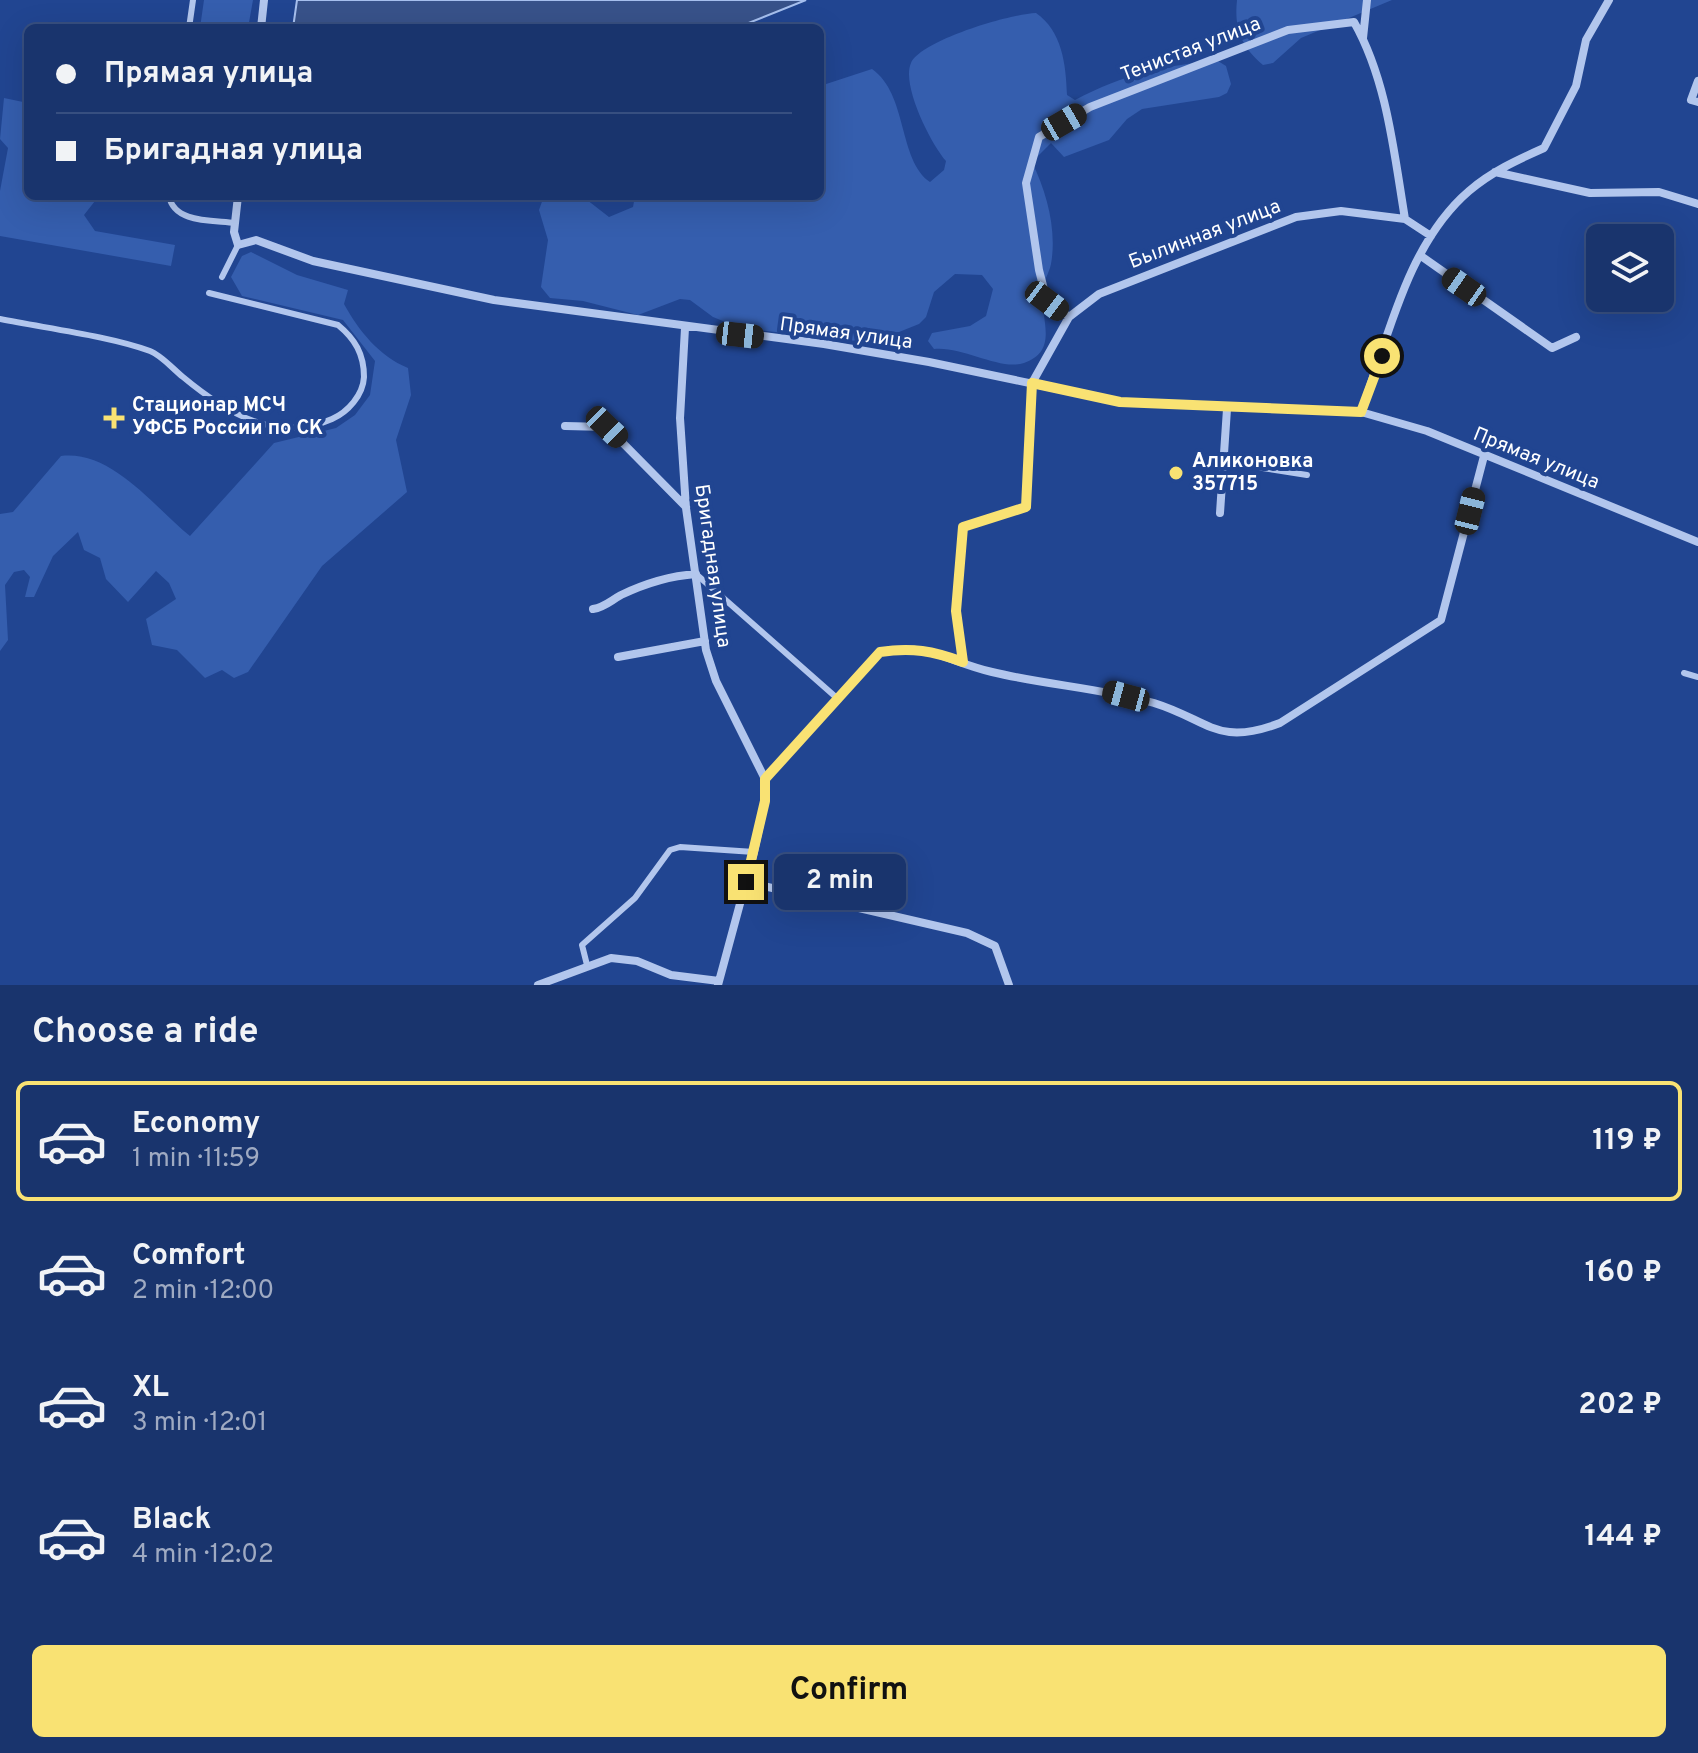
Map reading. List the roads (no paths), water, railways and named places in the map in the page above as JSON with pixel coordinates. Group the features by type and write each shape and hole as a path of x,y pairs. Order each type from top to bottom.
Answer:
{"street":[{"path":"261,24 264,0"},
{"path":"1367,0 1363,38 1391,135 1405,219"},
{"path":"1361,412 1431,236 1467,193 1494,172 1544,148 1576,86 1586,40 1609,0"},
{"name":"Тенистая улица","path":"1069,317 1047,301 1039,270 1026,183 1039,137 1090,107 1288,30 1354,22 1363,38"},
{"path":"1698,81 1691,100 1698,102"},
{"path":"1494,172 1590,193 1659,192 1698,204"},
{"path":"238,200 235,223 238,245"},
{"name":"Былинная улица","path":"1032,383 1069,317 1099,294 1296,217 1341,211 1405,219 1431,236"},
{"name":"Прямая улица","path":"238,245 256,240 313,261 494,300 685,328 824,344 1120,402 1227,409 1361,412 1427,431 1698,542"},
{"path":"1421,256 1552,348 1576,337"},
{"name":"Бригадная улица","path":"685,328 680,418 686,508 705,641 716,681 765,779"},
{"path":"963,527 1026,507 1032,383"},
{"path":"1220,513 1227,409"},
{"path":"565,426 607,427 686,508"},
{"path":"538,985 611,958 637,961 671,975 718,983 754,852 765,801 765,779 880,652 904,648 930,650 991,672 1096,688 1157,704 1206,728 1230,734 1255,733 1280,723 1441,620 1484,456"},
{"path":"593,609 606,607 618,597 668,576 696,574"},
{"path":"618,657 705,641"},
{"path":"746,882 967,933 995,946 1009,985"}],"lane":[{"path":"190,24 193,0"},
{"path":"170,200 171,207 179,215 235,223"},
{"path":"222,277 238,245"},
{"path":"0,319 152,351 219,407 250,422 280,427 322,423 341,414 356,399 364,381 362,358 353,338 338,325 209,293"},
{"path":"1223,462 1307,475"},
{"path":"963,527 956,611 963,662"},
{"path":"696,574 838,699"},
{"path":"1684,673 1698,677"},
{"path":"587,965 582,945 635,898 670,850 680,847 754,852"}],"place":[{"name":"Стационар МСЧ УФСБ России по СК","path":"114,418"},
{"name":"Аликоновка 357715","path":"1176,473"}]}
